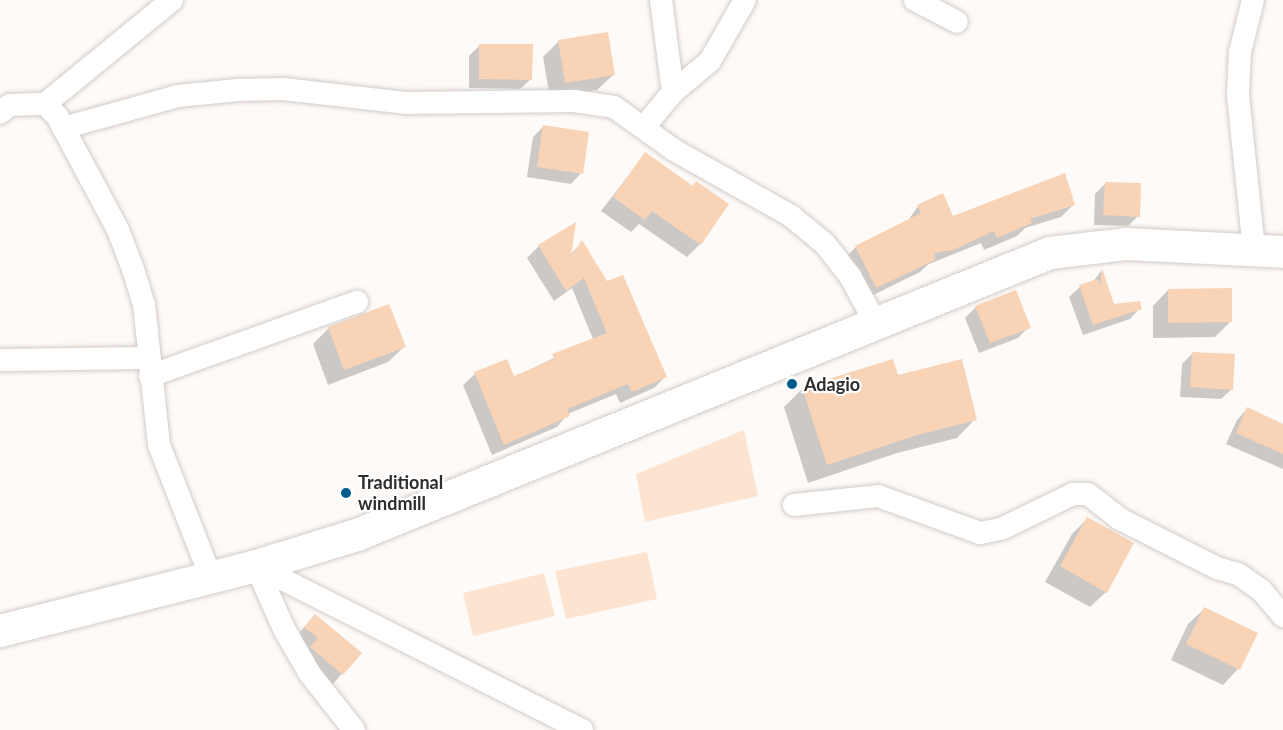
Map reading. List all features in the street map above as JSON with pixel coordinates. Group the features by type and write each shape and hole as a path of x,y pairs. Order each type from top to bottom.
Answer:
{"street":[{"path":"0,113 10,105 45,104 172,0"},
{"path":"661,0 672,92"},
{"path":"645,126 672,92 710,61 745,0"},
{"path":"915,0 957,22"},
{"path":"0,631 256,566 357,535 875,322 1059,251 1127,244 1268,251 1238,95 1240,52 1253,0"},
{"path":"63,128 178,96 284,89 405,103 574,100 614,107 645,126 674,150 791,216 825,244 850,276 875,322"},
{"path":"45,104 63,128 118,230 133,269 144,304 162,456 211,578"},
{"path":"0,360 150,367 357,302"},
{"path":"794,505 878,496 980,532 1001,529 1073,494 1088,494 1120,519 1218,568 1238,574 1262,591 1283,616"},
{"path":"256,566 284,629 310,674 354,730"},
{"path":"256,566 582,730"}],"shaded area":[{"path":"744,430 758,496 645,522 636,474"},
{"path":"647,552 657,599 566,619 555,571"},
{"path":"544,573 555,616 473,636 463,593"}],"building":[{"path":"608,32 615,75 565,83 558,40"},
{"path":"479,44 533,44 532,80 479,79"},
{"path":"543,125 589,132 583,174 537,167"},
{"path":"645,152 693,186 696,181 729,204 701,245 652,211 645,220 613,197"},
{"path":"1065,173 1075,205 1030,219 1032,223 997,238 994,231 953,250 934,253 935,260 876,288 855,246 921,213 917,205 943,193 953,216"},
{"path":"1105,182 1141,183 1140,217 1103,215"},
{"path":"576,222 571,256 582,240 607,281 623,275 667,377 632,392 628,384 567,409 570,416 504,445 474,372 507,359 514,376 554,359 552,354 607,333 584,278 566,291 538,245"},
{"path":"1102,268 1114,304 1140,301 1142,309 1093,325 1079,285 1098,279 1100,286"},
{"path":"1232,288 1232,322 1168,323 1168,289"},
{"path":"1016,290 1031,328 990,343 975,306"},
{"path":"389,304 406,347 344,370 328,327"},
{"path":"1192,352 1235,354 1233,390 1190,387"},
{"path":"893,359 898,375 962,359 977,420 917,435 827,465 802,387"},
{"path":"1247,407 1283,424 1283,454 1236,433"},
{"path":"1087,517 1134,543 1107,593 1060,566"},
{"path":"1204,607 1258,633 1240,670 1186,644"},
{"path":"315,614 362,653 343,675 310,647 318,638 304,627"}],"place":[{"name":"Adagio","path":"792,384"},
{"name":"Traditional windmill","path":"346,493"}]}
